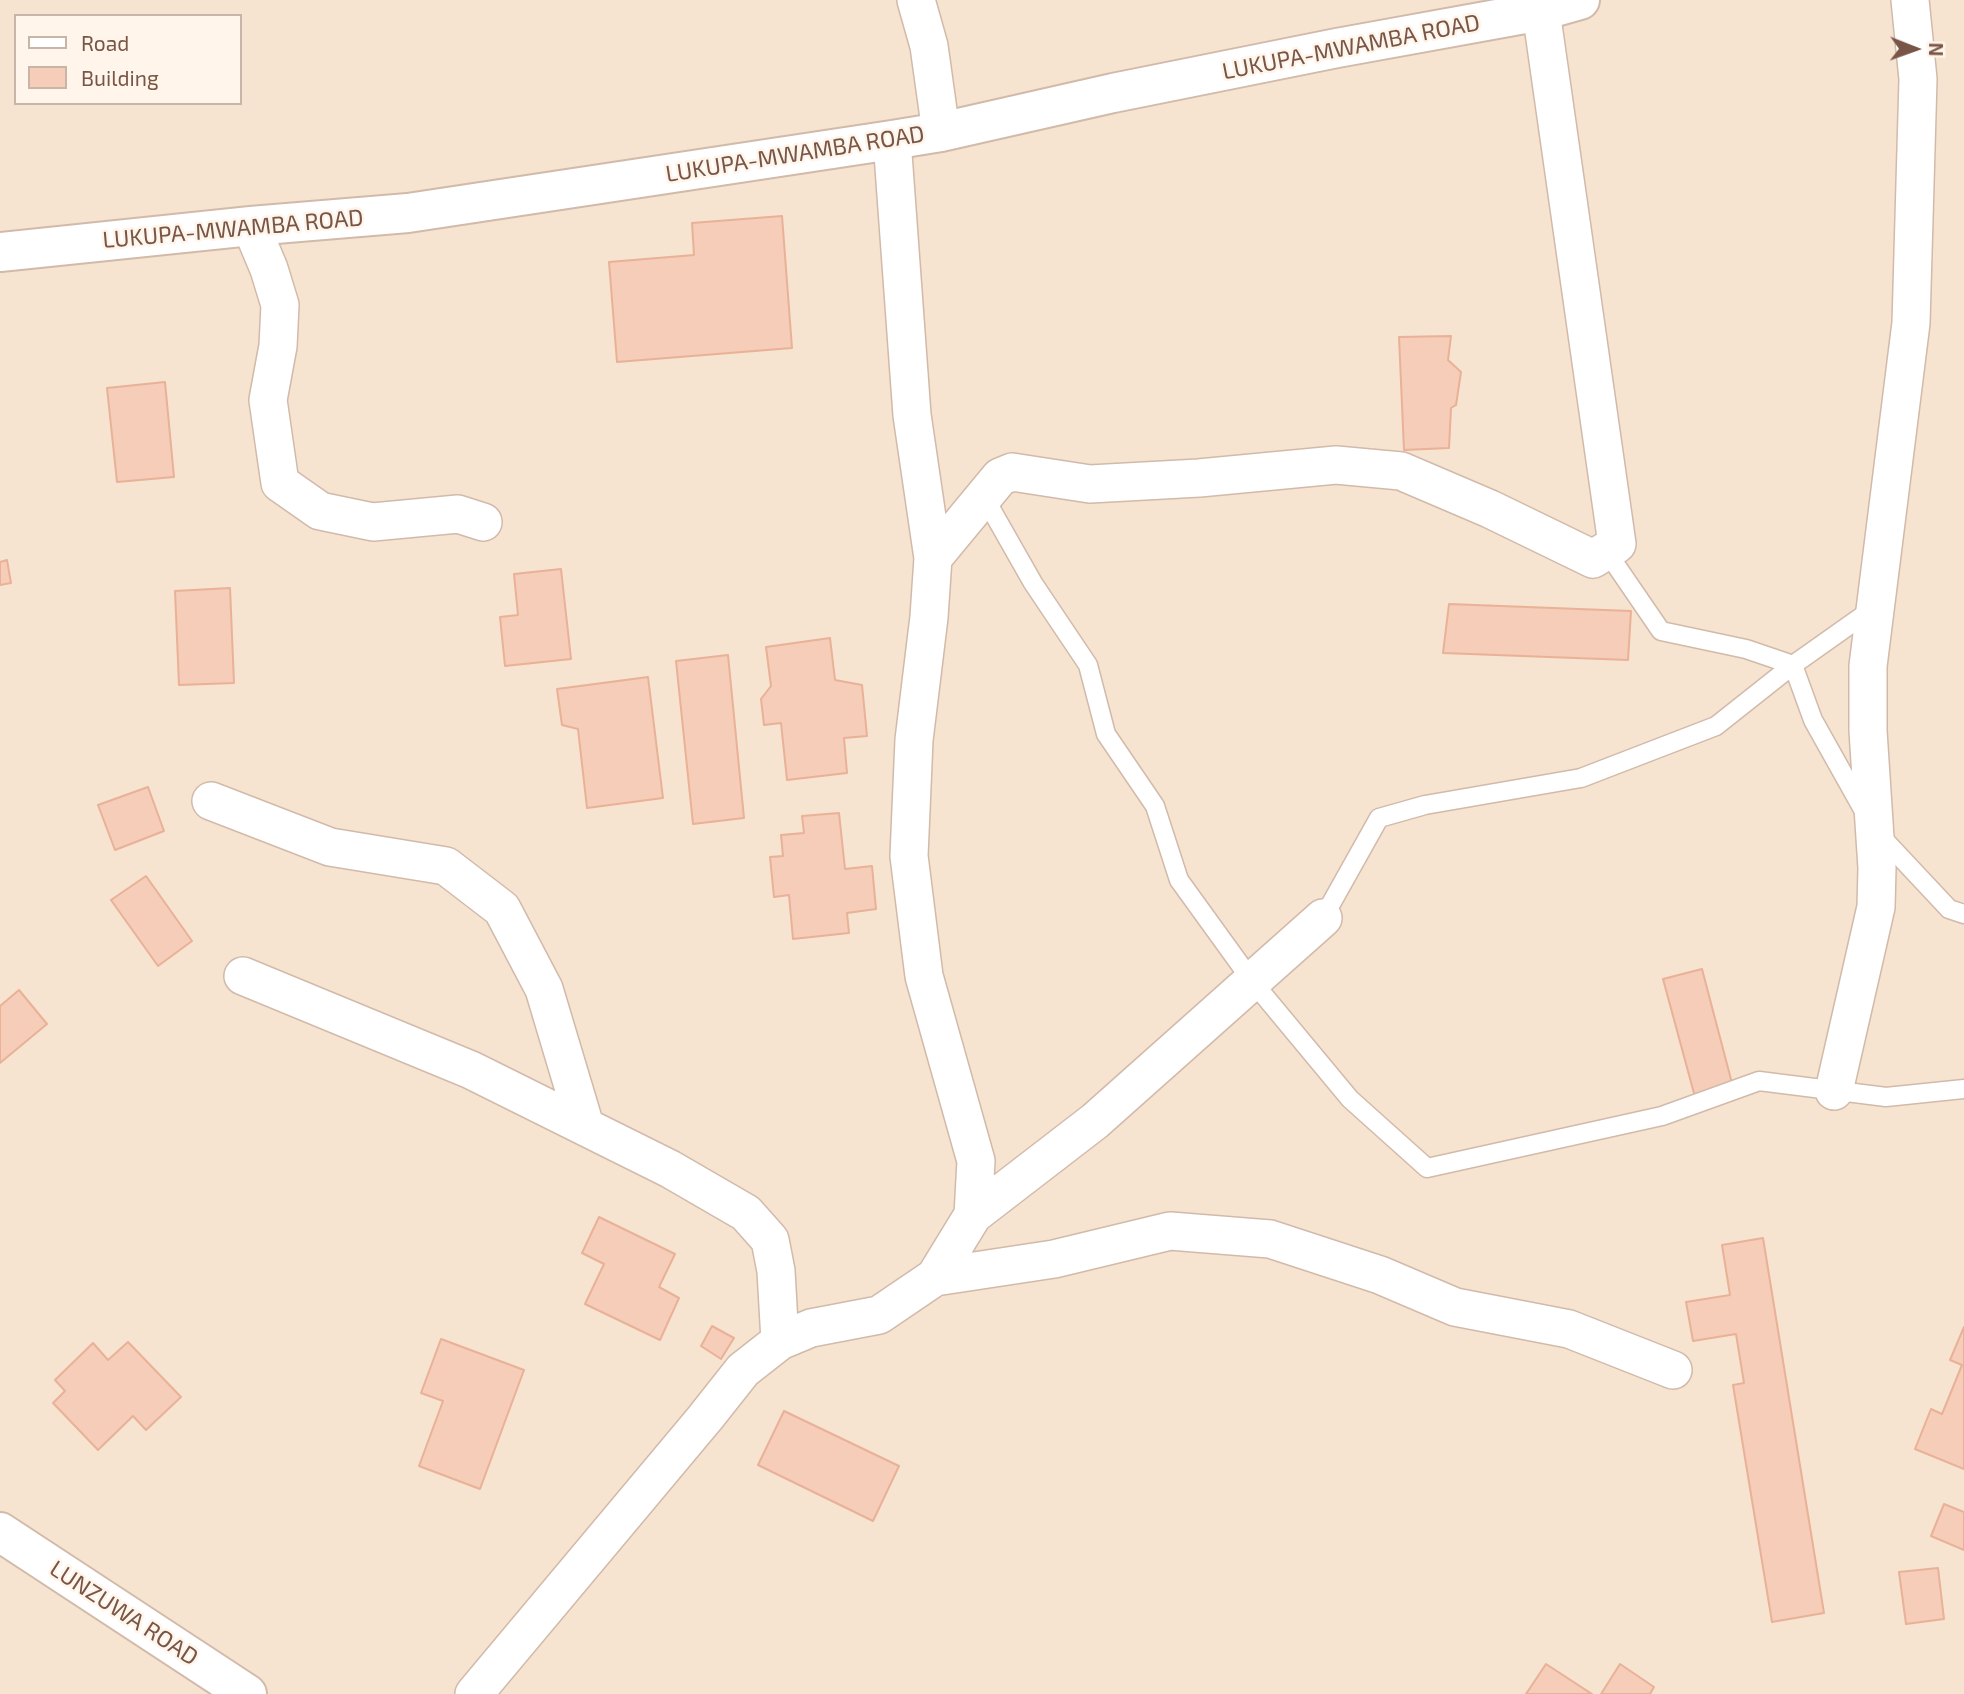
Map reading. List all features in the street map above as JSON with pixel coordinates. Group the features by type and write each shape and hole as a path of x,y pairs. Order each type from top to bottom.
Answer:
{"street":[{"path":"916,0 929,46 942,132"},
{"name":"LUKUPA-MWAMBA ROAD","path":"0,252 251,226 408,214 942,132 1113,93 1541,11 1580,0"},
{"path":"1834,1091 1876,907 1877,868 1868,731 1868,666 1911,323 1918,79 1910,0"},
{"path":"933,558 983,495 1000,477 1012,472 1090,484 1199,478 1336,465 1401,471 1490,509 1593,559 1614,551 1541,11"},
{"path":"892,139 912,415 933,558 929,617 914,740 909,856 923,976 976,1161 973,1215"},
{"path":"251,226 280,305 278,346 268,400 280,484 320,510 373,522 458,514 483,522"},
{"path":"211,801 330,847 446,866 502,909 544,989 584,1126"},
{"path":"474,1694 743,1370 780,1341 811,1328 879,1315 935,1277 973,1215 1095,1121 1322,918"},
{"path":"243,976 471,1070 670,1169 746,1213 770,1240 776,1271 780,1341"},
{"path":"935,1277 1054,1259 1170,1231 1270,1240 1380,1275 1455,1307 1569,1329 1673,1370"},
{"name":"LUNZUWA ROAD","path":"0,1532 247,1694"}],"lane":[{"path":"983,495 1033,583 1088,665 1106,734 1155,806 1179,880 1252,981 1350,1099 1427,1168 1662,1116 1759,1081 1886,1097 1964,1089"},
{"path":"1614,551 1661,631 1746,649 1793,665"},
{"path":"1322,918 1380,818 1425,805 1581,778 1716,726 1793,665 1875,607"},
{"path":"1793,665 1813,720 1874,829 1949,909 1964,914"}],"shaded area":[{"path":"0,0 1964,0 1964,1694 0,1694"}],"building":[{"path":"782,216 792,348 617,362 609,262 694,255 692,223"},
{"path":"1451,336 1448,360 1461,372 1456,405 1451,408 1449,448 1404,450 1399,337"},
{"path":"165,382 174,477 117,482 107,388"},
{"path":"7,560 11,583 0,585 0,562"},
{"path":"561,569 571,659 505,666 500,617 518,615 514,574"},
{"path":"230,588 234,683 179,685 175,591"},
{"path":"1449,604 1631,611 1628,660 1443,653"},
{"path":"830,638 835,680 862,685 867,736 844,738 847,773 787,780 781,723 764,725 761,699 771,686 766,647"},
{"path":"728,655 744,818 693,824 676,661"},
{"path":"648,677 663,798 587,808 578,729 562,725 557,689"},
{"path":"148,787 164,831 115,850 98,805"},
{"path":"839,813 845,869 872,866 876,909 847,913 849,933 793,939 789,895 774,897 770,857 783,856 781,835 804,833 802,816"},
{"path":"146,876 192,941 158,966 111,900"},
{"path":"1702,969 1733,1087 1695,1097 1663,979"},
{"path":"19,990 47,1024 0,1063 0,1006"},
{"path":"599,1217 675,1254 659,1287 679,1298 660,1340 585,1304 604,1264 582,1253"},
{"path":"1763,1238 1824,1613 1772,1622 1733,1385 1744,1383 1736,1334 1693,1341 1686,1302 1730,1295 1722,1245"},
{"path":"712,1326 734,1338 721,1359 701,1346"},
{"path":"1964,1327 1964,1469 1915,1449 1931,1409 1942,1414 1962,1365 1950,1360"},
{"path":"441,1339 524,1370 480,1489 419,1466 443,1401 421,1393"},
{"path":"128,1342 181,1397 146,1430 133,1416 98,1450 53,1403 65,1391 55,1380 93,1343 108,1360"},
{"path":"784,1411 899,1466 873,1521 758,1465"},
{"path":"1944,1504 1964,1512 1964,1550 1931,1536"},
{"path":"1938,1568 1944,1619 1906,1624 1899,1572"},
{"path":"1546,1664 1592,1694 1526,1694"},
{"path":"1620,1664 1654,1687 1650,1694 1601,1694"}]}
